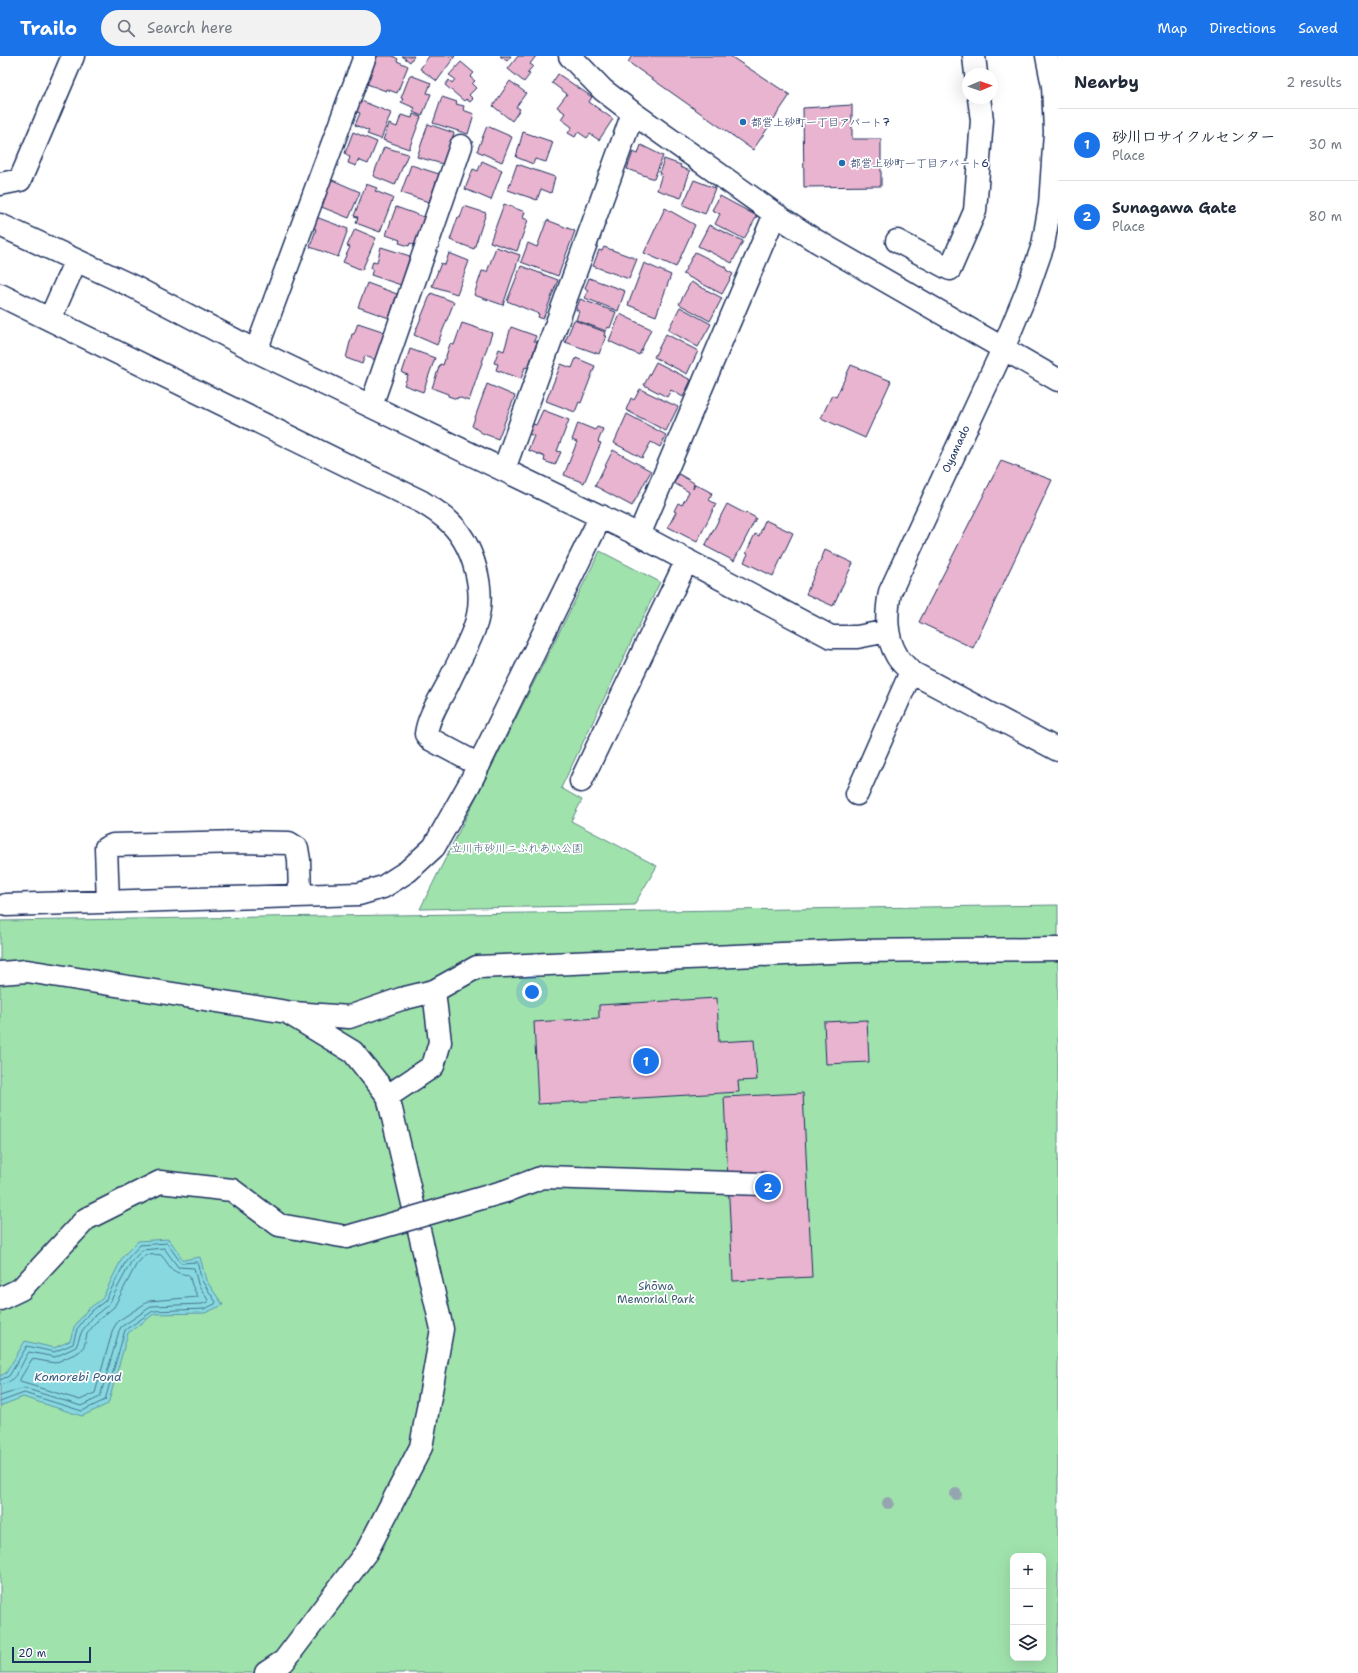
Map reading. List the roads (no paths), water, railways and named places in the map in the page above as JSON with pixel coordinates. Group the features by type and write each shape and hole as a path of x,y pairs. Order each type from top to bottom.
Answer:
{"street":[{"path":"0,184 20,180 73,56"},
{"path":"256,351 366,56"},
{"path":"570,56 603,90 775,214 813,239 1058,380"},
{"path":"974,56 975,68"},
{"name":"Oyamado","path":"1047,56 1052,86 1055,132 1050,206 1043,245 1027,291 1003,348 890,592 887,610 888,631 897,656 911,672 1058,750"},
{"path":"897,241 950,269 975,211 982,120 980,104"},
{"path":"504,469 633,113"},
{"path":"371,406 460,146"},
{"path":"639,535 775,214"},
{"path":"0,225 134,287 256,351 601,516 832,637 858,638 888,631"},
{"path":"50,319 76,260"},
{"path":"0,295 422,502 445,518 461,535 476,567 479,578 479,602 475,628 436,706 426,734 430,739 479,765"},
{"path":"6,905 358,894 382,887 408,871 434,847 479,765 601,516"},
{"path":"581,781 687,560"},
{"path":"857,794 911,672"},
{"path":"108,902 106,848 114,845 243,842 290,843 297,848 299,860 300,896"},
{"path":"0,973 27,971 314,1016 349,1017 400,999 434,991 477,967 854,951 1058,949"},
{"path":"388,1096 433,1066 440,1042 434,991"},
{"path":"266,1673 284,1661 366,1551 420,1447 442,1329 388,1096 353,1052 287,1012"},
{"path":"0,1299 21,1289 86,1218 160,1182 232,1190 280,1225 347,1237 506,1191 543,1177 763,1184"}],"water":[{"name":"Komorebi Pond","path":"169,1239 183,1260 200,1257 206,1280 223,1305 205,1313 154,1314 128,1333 108,1404 82,1416 23,1397 0,1406 0,1376 6,1373 25,1341 54,1348 70,1341 74,1327 87,1310 102,1299 123,1256 138,1241"}],"place":[{"name":"都営上砂町一丁目アパート7","path":"743,122"},
{"name":"都営上砂町一丁目アパート6","path":"842,163"},
{"name":"砂川口サイクルセンター","path":"646,1061"},
{"name":"Sunagawa Gate","path":"768,1187"}],"park label":[{"name":"立川市砂川ニふれあい公園","path":"517,848"},
{"name":"Shōwa Memorial Park","path":"656,1292"}]}
